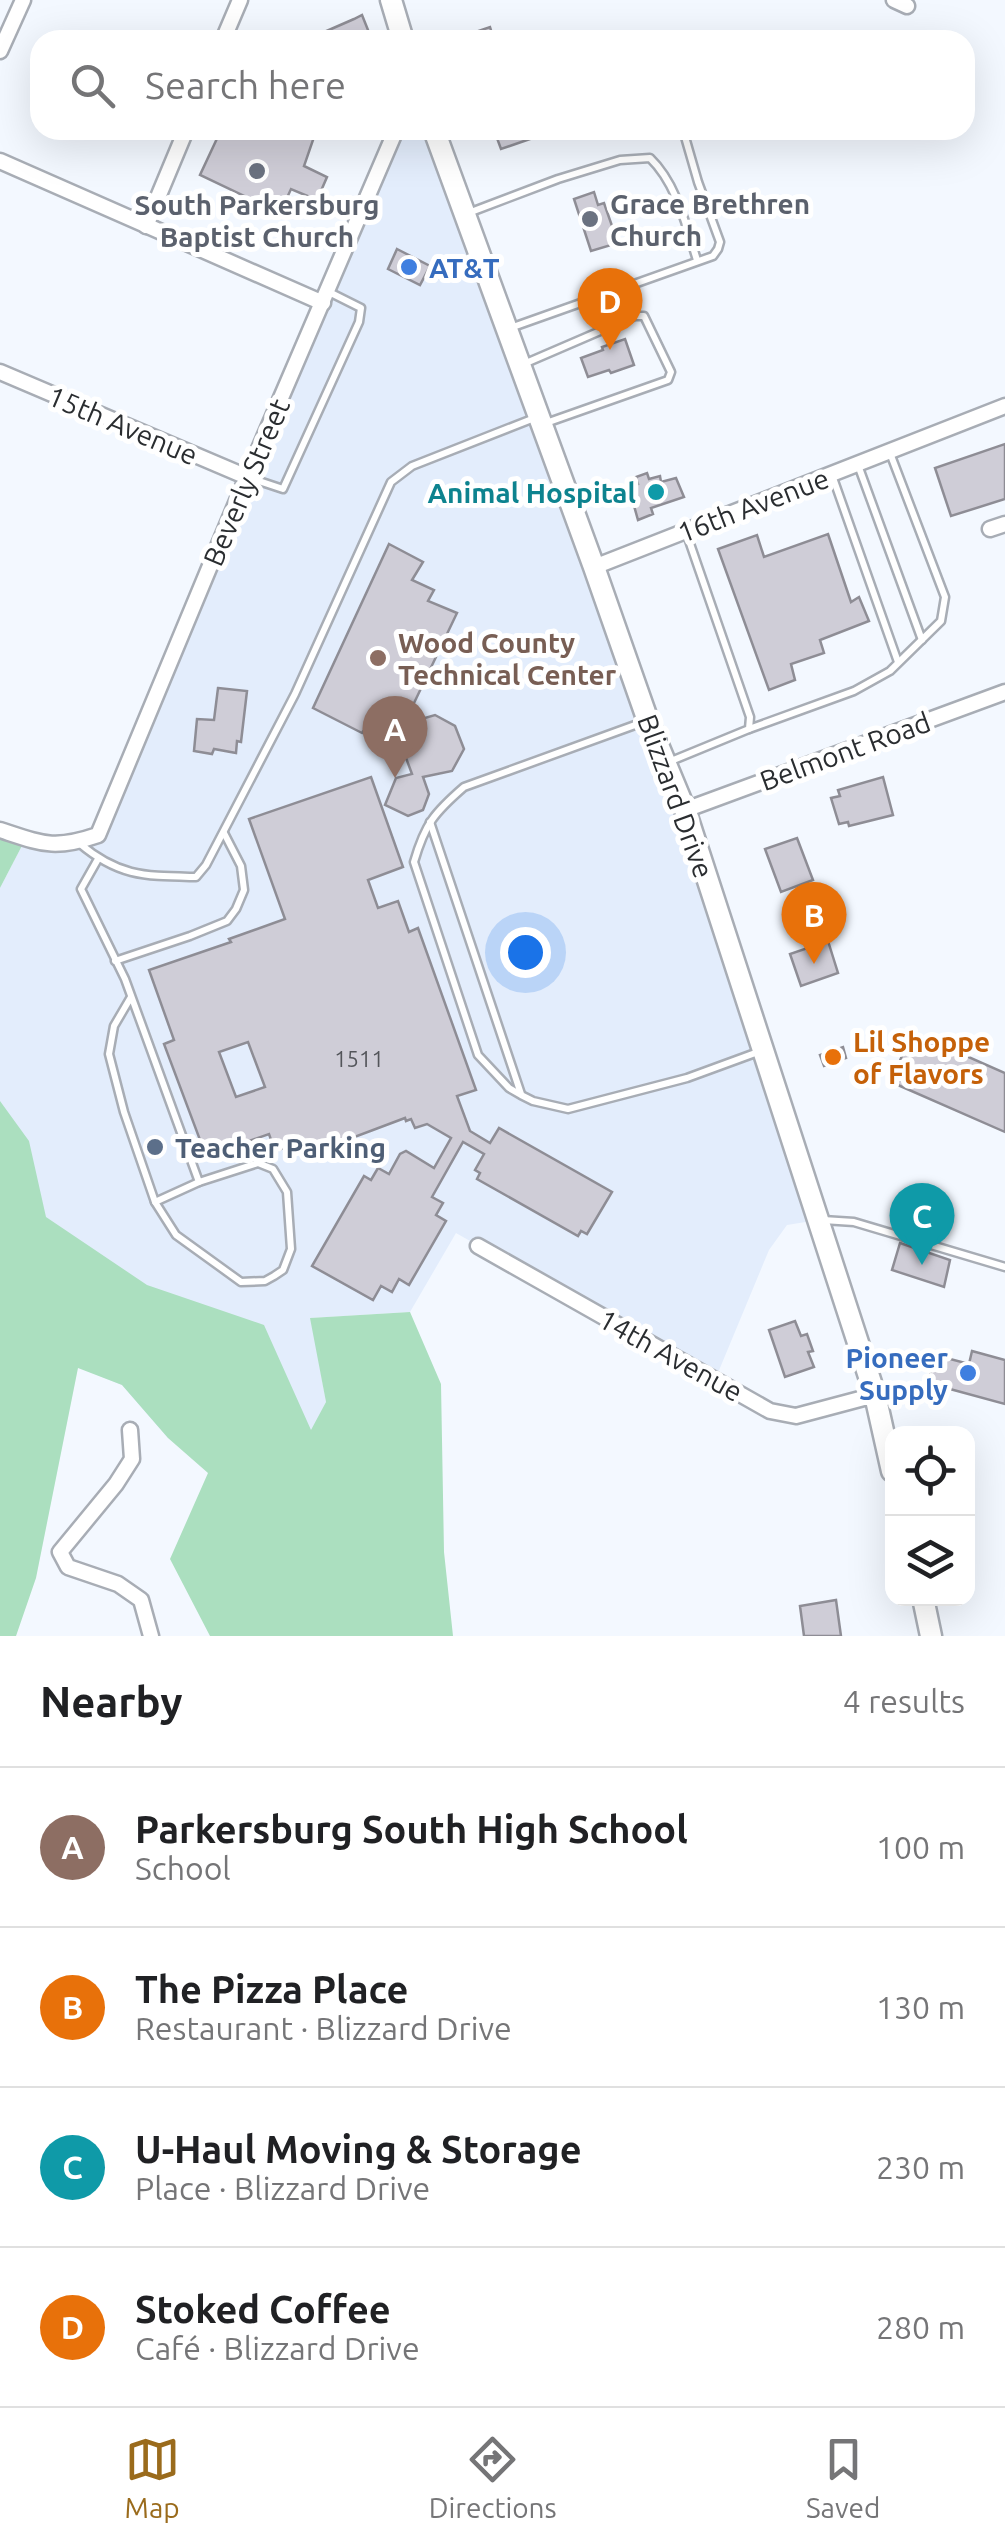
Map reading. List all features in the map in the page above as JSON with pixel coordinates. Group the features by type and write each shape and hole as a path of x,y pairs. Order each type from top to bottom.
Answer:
{"main road":[{"path":"390,0 400,30"},
{"name":"Blizzard Drive","path":"438,140 648,721 685,810 875,1396 885,1440"},
{"path":"924,1606 932,1636"}],"street":[{"path":"0,52 24,0"},
{"path":"227,30 240,0"},
{"path":"146,226 182,140"},
{"name":"Beverly Street","path":"78,842 98,835 392,140"},
{"path":"0,161 146,226 325,297"},
{"name":"15th Avenue","path":"0,372 247,478"},
{"name":"16th Avenue","path":"594,567 1005,406"},
{"path":"990,529 1005,524"},
{"name":"Belmont Road","path":"685,810 1005,692"},
{"path":"0,830 46,845 78,842"},
{"name":"14th Avenue","path":"478,1246 770,1411 796,1416 875,1396"},
{"path":"130,1430 132,1459 60,1552 68,1567 118,1584 141,1600 151,1636"}],"lane":[{"path":"507,329 712,256 720,242 686,140"},
{"path":"465,214 620,160 650,158 662,170 698,261"},
{"path":"247,478 279,490 286,485 362,313 361,308 325,297"},
{"path":"78,842 98,858 141,876 196,876 224,832 295,694 391,482 412,466 668,380 671,372 644,316 635,316 520,365"},
{"path":"665,763 854,691 890,670 941,622 945,597 890,453"},
{"path":"858,465 922,640"},
{"path":"832,475 898,662"},
{"path":"686,532 750,717 750,729"},
{"path":"648,721 464,787 423,832 414,862 478,1055 509,1088 533,1101 568,1109 687,1078 763,1050"},
{"path":"430,822 521,1095"},
{"path":"115,961 227,921 244,890 241,866 224,832"},
{"path":"98,858 81,889 131,997 198,1182"},
{"path":"131,997 114,1026 109,1054 124,1112 156,1202 176,1235 241,1282 265,1282 283,1270 291,1249 288,1192 273,1170 258,1162 198,1182 156,1202"},
{"path":"818,1220 854,1222 1005,1266"}],"shaded area":[{"path":"392,140 438,140 648,721 818,1220 787,1225 769,1250 715,1380 456,1233 410,1312 311,1318 326,1402 312,1431 168,1438 122,1385 0,1336 0,888 26,838 46,845 99,835"}],"green space":[{"path":"0,830 26,838 0,888"},
{"path":"0,1101 29,1141 46,1217 147,1285 264,1325 311,1430 326,1402 310,1318 410,1312 441,1384 444,1552 453,1636 210,1636 170,1559 208,1473 168,1438 122,1385 78,1368 36,1578 16,1636 0,1636"}],"building":[{"path":"362,15 368,30 329,30"},
{"name":"South Parkersburg Baptist Church","path":"216,140 313,140 304,166 327,177 317,200 291,189 280,213 200,175"},
{"path":"498,140 527,140 501,149"},
{"name":"Grace Brethren Church","path":"594,192 598,205 604,203 618,243 591,251 574,199"},
{"name":"AT&T","path":"397,249 430,266 420,285 388,269"},
{"path":"625,339 634,365 588,377 581,358"},
{"path":"1005,444 1005,499 951,516 935,468"},
{"name":"Animal Hospital","path":"647,473 649,479 660,476 661,482 676,478 684,497 651,508 653,514 638,520 629,488 638,484 636,477"},
{"path":"828,534 851,602 859,597 869,621 820,640 824,653 791,664 795,680 769,690 718,549 757,535 764,557"},
{"path":"389,544 423,562 412,580 434,590 428,601 457,613 404,724 435,715 455,726 464,749 452,771 423,777 429,794 423,810 408,816 385,805 396,778 412,774 399,739 368,724 362,733 313,708"},
{"path":"218,688 247,691 241,742 237,741 236,753 194,751 197,719 214,720"},
{"path":"371,777 403,867 368,880 378,908 398,901 409,932 418,928 476,1090 457,1096 470,1131 490,1143 499,1128 612,1192 587,1234 581,1231 578,1236 477,1179 480,1173 475,1170 484,1154 463,1142 432,1197 443,1203 436,1215 446,1221 409,1285 399,1279 392,1292 381,1286 373,1300 312,1266 364,1176 371,1180 378,1168 389,1174 400,1154 406,1151 434,1168 451,1138 427,1124 415,1128 411,1119 405,1118 336,1144 334,1140 290,1156 287,1147 275,1151 269,1134 206,1156 164,1044 174,1040 149,970 285,919 249,819","holes":["248,1042 265,1087 236,1097 219,1052"]},
{"path":"883,777 893,815 849,826 848,822 839,824 831,798 840,796 838,790"},
{"path":"797,838 813,880 781,892 765,849"},
{"path":"828,941 838,973 801,986 790,954"},
{"path":"912,1032 1005,1073 1005,1132 891,1082"},
{"name":"Lil Shoppe of Flavors","path":"843,1047 846,1058 824,1066 820,1055"},
{"path":"900,1243 950,1260 944,1287 892,1270"},
{"path":"795,1321 801,1336 807,1334 814,1367 785,1377 769,1330"},
{"name":"Pioneer Supply","path":"972,1351 1005,1360 1005,1404 928,1383 935,1355 969,1364"},
{"path":"836,1600 841,1636 804,1636 800,1606"}],"place":[{"name":"South Parkersburg Baptist Church","path":"257,171"},
{"name":"Grace Brethren Church","path":"590,219"},
{"name":"AT&T","path":"409,267"},
{"name":"Stoked Coffee","path":"610,350"},
{"name":"Animal Hospital","path":"656,492"},
{"name":"Wood County Technical Center","path":"378,658"},
{"name":"Parkersburg South High School","path":"395,778"},
{"name":"The Pizza Place","path":"814,964"},
{"name":"Lil Shoppe of Flavors","path":"833,1057"},
{"name":"Teacher Parking","path":"155,1147"},
{"name":"U-Haul Moving & Storage","path":"922,1265"},
{"name":"Pioneer Supply","path":"968,1373"}]}
